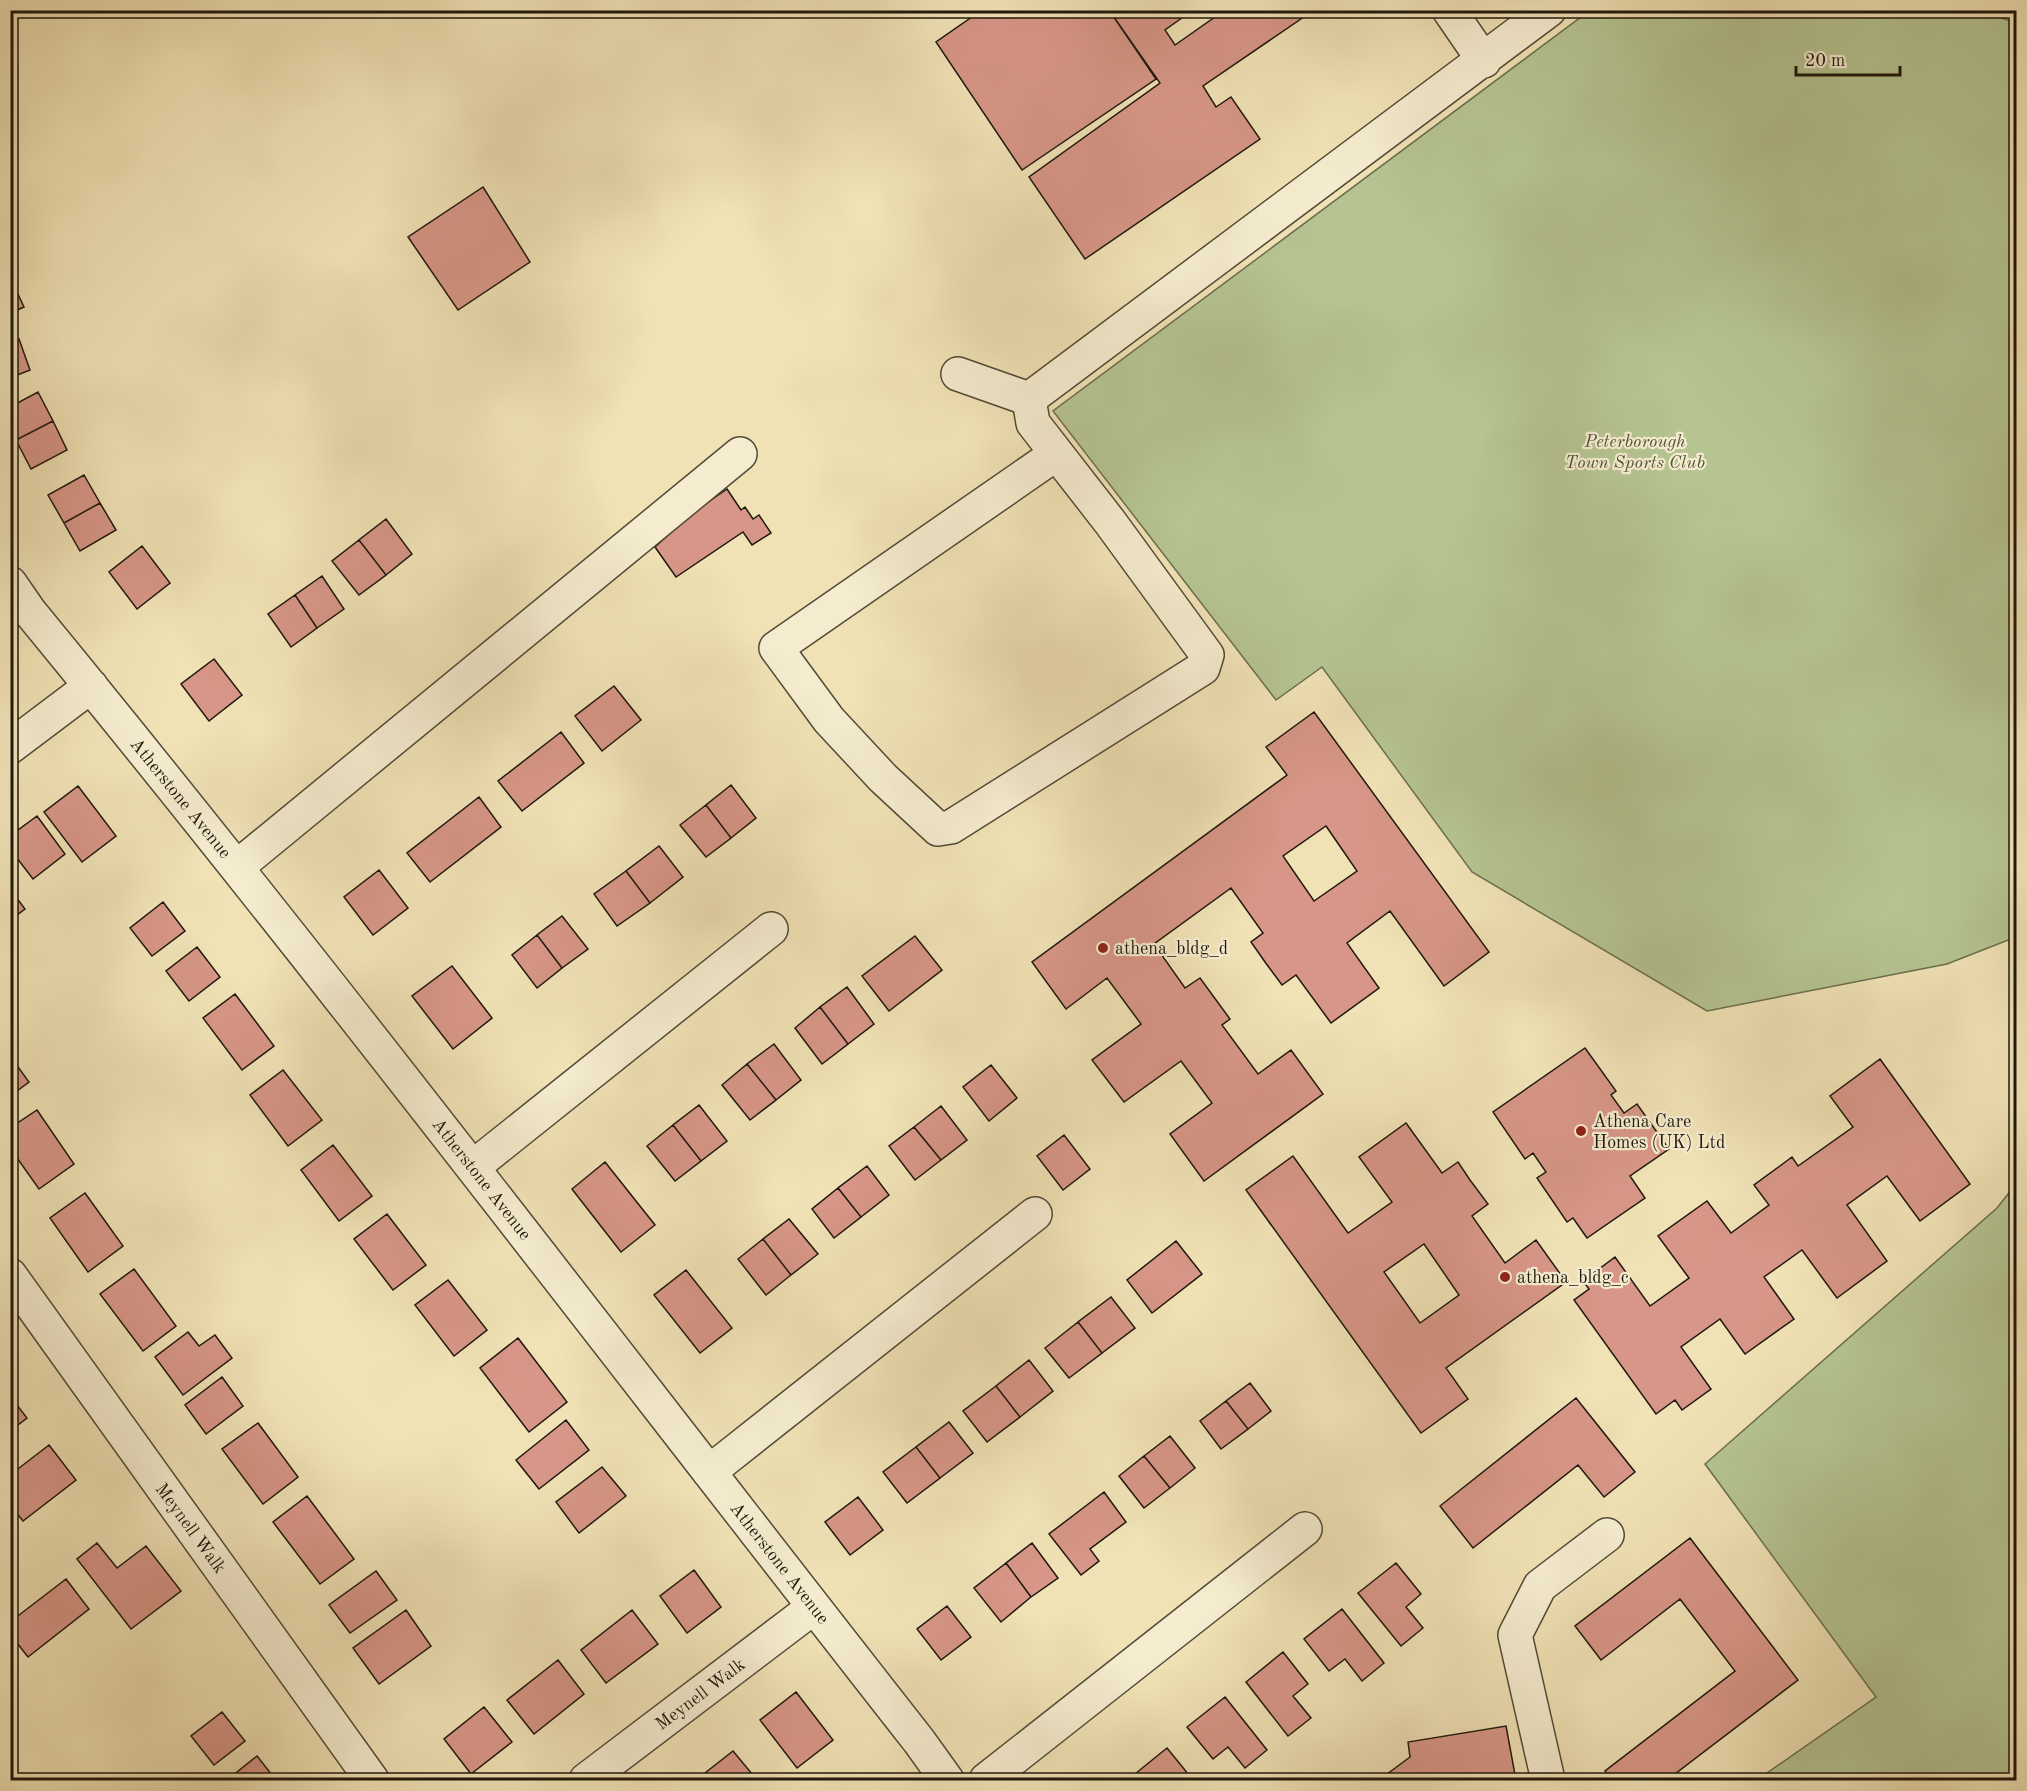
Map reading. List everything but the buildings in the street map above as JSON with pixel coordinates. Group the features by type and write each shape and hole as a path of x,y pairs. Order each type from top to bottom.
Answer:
{"street":[{"path":"1449,10 1484,61"},
{"path":"1029,399 1484,61 1548,10"},
{"path":"958,374 1029,399"},
{"path":"1029,399 1033,423 1110,522 1207,655 1203,668 951,828 938,829 883,778 829,720 776,648 1056,454"},
{"path":"237,867 740,454"},
{"name":"Atherstone Avenue","path":"10,583 30,612 237,867 473,1167 947,1780"},
{"path":"10,747 90,686"},
{"path":"473,1167 771,929"},
{"path":"709,1472 1035,1214"},
{"name":"Meynell Walk","path":"10,1275 372,1780"},
{"path":"986,1780 1305,1529"},
{"path":"1548,1780 1515,1635 1539,1586 1607,1535"},
{"name":"Meynell Walk","path":"586,1780 814,1607"}],"green space":[{"name":"Peterborough Town Sports Club","path":"1980,10 2016,23 2016,937 1947,964 1707,1011 1472,872 1322,667 1276,700 1053,411 1589,11"},
{"path":"2016,1184 2016,1780 1757,1780 1876,1697 1705,1464 1997,1208"}],"place":[{"name":"athena_bldg_d","path":"1103,948"},
{"name":"Athena Care Homes (UK) Ltd","path":"1581,1131"},
{"name":"athena_bldg_c","path":"1505,1277"}]}
